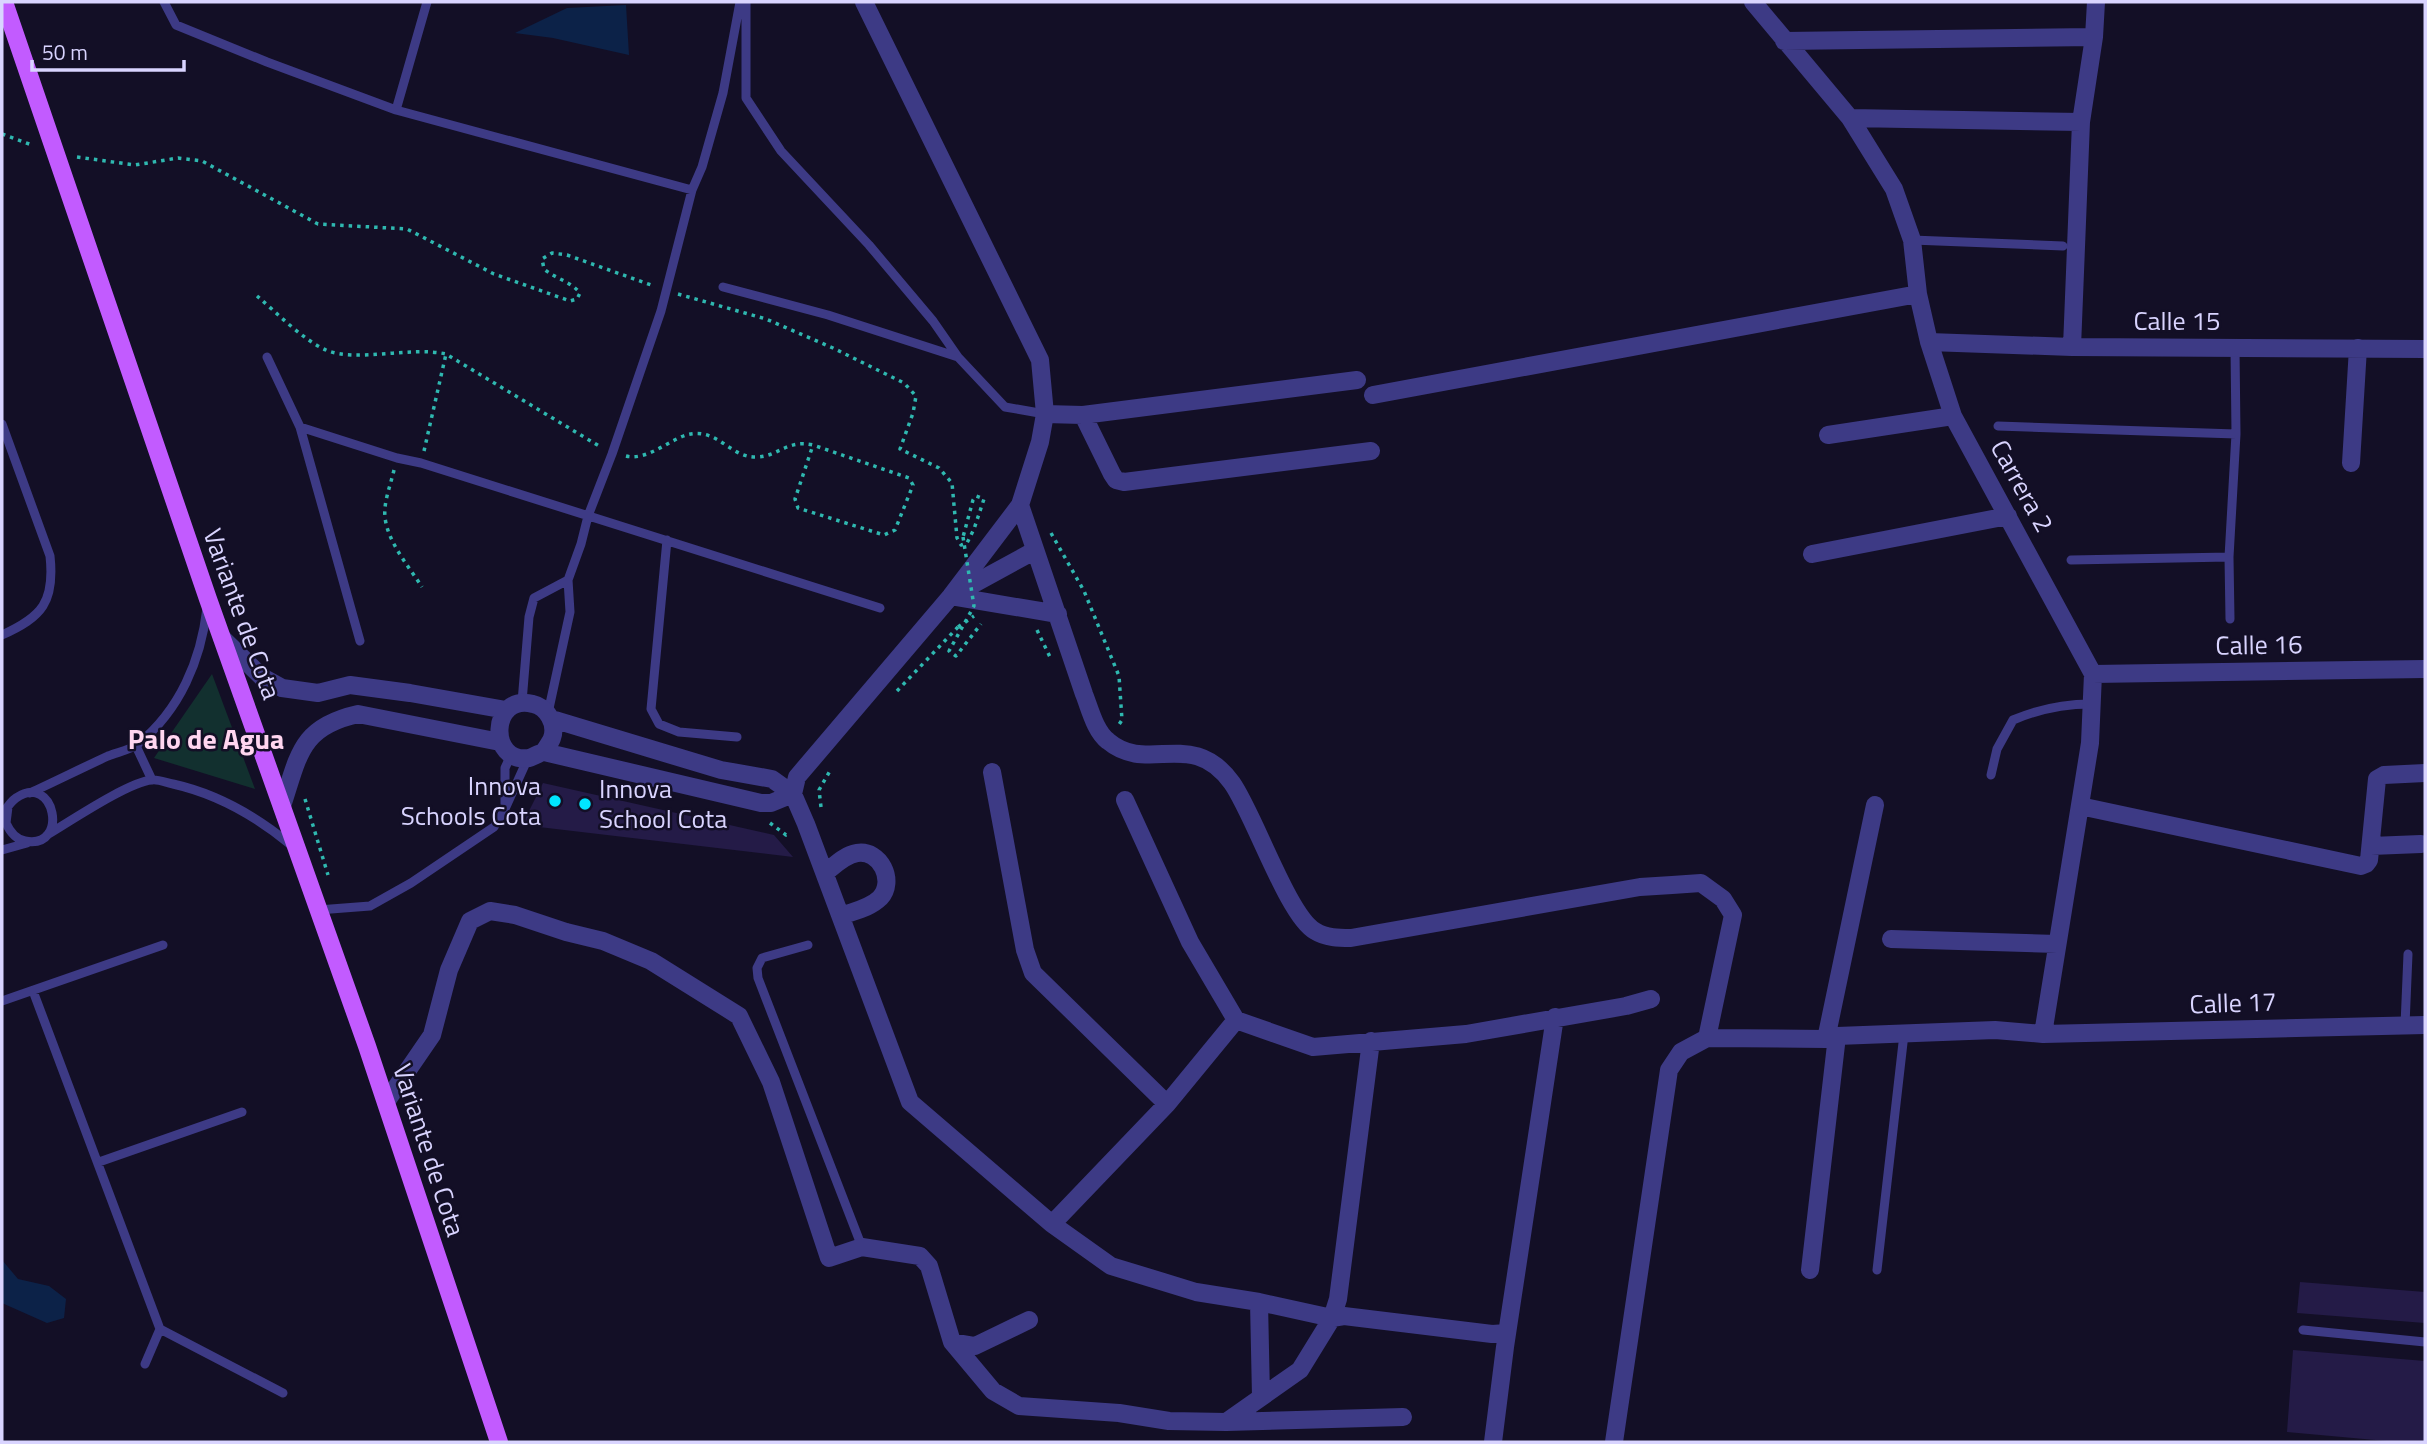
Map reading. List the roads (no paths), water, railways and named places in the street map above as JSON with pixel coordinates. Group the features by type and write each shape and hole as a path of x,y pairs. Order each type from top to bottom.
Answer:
{"main road":[{"name":"Variante de Cota","path":"4,2 208,599 386,1102 499,1442"}],"street":[{"path":"793,793 797,777 951,596 1020,505 1040,442 1045,414 1040,360 864,2"},
{"name":"Carrera 2","path":"1753,2 1850,118 1894,189 1912,240 1918,294 1929,342 1953,415 2094,674"},
{"path":"2073,347 2081,122 2094,37 2096,2"},
{"path":"1784,41 2094,37"},
{"path":"1850,118 2081,122"},
{"path":"1373,395 1918,294"},
{"name":"Calle 15","path":"1929,342 2073,347 2425,349"},
{"path":"2351,463 2358,348"},
{"path":"1045,414 1083,415 1357,380"},
{"path":"1083,415 1112,474 1116,480 1125,482 1371,451"},
{"path":"1828,435 1953,415"},
{"path":"1020,505 1084,694 1107,741 1128,752 1163,756 1181,752 1214,762 1233,784 1292,902 1315,932 1351,938 1640,887 1701,883 1723,899 1734,915 1707,1038 1681,1052 1669,1070 1614,1442"},
{"path":"1812,554 2008,516"},
{"path":"951,596 1034,551"},
{"path":"951,596 1058,614"},
{"path":"222,638 262,677 282,688 318,693 350,685 514,706 536,704 550,716 721,770 772,779 793,793 814,821 825,873 910,1102 1052,1224 1111,1266 1196,1292 1332,1318 1344,1316 1492,1334 1507,1333"},
{"name":"Calle 16","path":"2094,674 2425,669"},
{"path":"2043,1034 2090,743 2094,674"},
{"path":"514,706 498,725 521,752"},
{"path":"282,806 299,753 317,730 336,719 358,714 761,803 771,803 793,793"},
{"path":"521,752 553,737 550,716"},
{"path":"992,772 1021,928 1033,973 1167,1104"},
{"path":"2080,806 2361,866 2369,860 2377,779 2385,775 2425,773"},
{"path":"1125,800 1190,942 1236,1020 1313,1047 1466,1034 1651,999"},
{"path":"1810,1270 1831,1038 1875,805"},
{"path":"2371,846 2421,844"},
{"path":"825,873 844,858 858,852 873,856 884,867 887,882 882,896 869,905 841,916"},
{"path":"386,1102 432,1035 449,970 470,921 490,911 515,915 566,932 603,940 651,961 739,1016 771,1082 829,1258 862,1247 920,1256 929,1266 952,1342 993,1391 1019,1406 1119,1413 1169,1421 1403,1417"},
{"path":"1891,939 2057,944"},
{"path":"1493,1442 1555,1017"},
{"path":"1052,1224 1167,1104 1236,1020"},
{"name":"Calle 17","path":"1707,1038 1831,1038 1995,1030 2043,1034 2425,1025"},
{"path":"1226,1422 1300,1370 1332,1318 1338,1299 1371,1041"},
{"path":"1259,1302 1261,1397"},
{"path":"952,1342 975,1346 1029,1320"}],"lane":[{"path":"164,2 176,25 396,110 692,190"},
{"path":"396,110 427,2"},
{"path":"550,716 570,612 568,580 666,290 692,190 702,167 723,93 740,2"},
{"path":"746,2 746,98 781,151 869,245 933,321 958,356 1005,407 1045,414"},
{"path":"1912,240 2063,246"},
{"path":"723,287 828,315 958,356"},
{"path":"2230,620 2229,557 2236,434 2235,348"},
{"path":"267,357 300,427 360,641"},
{"path":"2,424 4,438 50,556 52,577 47,598 38,613 26,624 2,635"},
{"path":"1998,426 2236,434"},
{"path":"300,427 880,608"},
{"path":"667,540 651,709 659,724 679,733 737,737"},
{"path":"2071,561 2229,557"},
{"path":"514,706 534,598 568,580"},
{"path":"37,841 21,840 9,830 5,811 13,800 136,746 160,722 195,665 204,632 208,599"},
{"path":"1991,775 1997,750 2013,719 2041,709 2068,704 2091,704"},
{"path":"136,746 152,780"},
{"path":"505,809 505,768 521,752"},
{"path":"318,910 370,906 392,895 494,827 505,809 521,752"},
{"path":"2,850 37,841 120,792 152,780 191,788 229,803 264,823 296,848"},
{"path":"30,793 45,799 53,812 54,820 47,835"},
{"path":"2,1001 163,945"},
{"path":"808,945 762,958 757,968 758,978 862,1247"},
{"path":"2405,1025 2408,954"},
{"path":"33,990 160,1329 283,1393"},
{"path":"1877,1270 1904,1034"},
{"path":"99,1163 242,1112"},
{"path":"145,1364 160,1329"},
{"path":"2303,1330 2425,1342"}],"water":[{"path":"626,5 629,55 553,38 515,33 567,8"},
{"path":"2,1260 18,1279 49,1286 66,1299 64,1318 47,1323 2,1303"}],"place":[{"name":"Innova Schools Cota","path":"555,801"},
{"name":"Innova School Cota","path":"585,804"}],"district":[{"name":"Palo de Agua","path":"206,739"}]}
